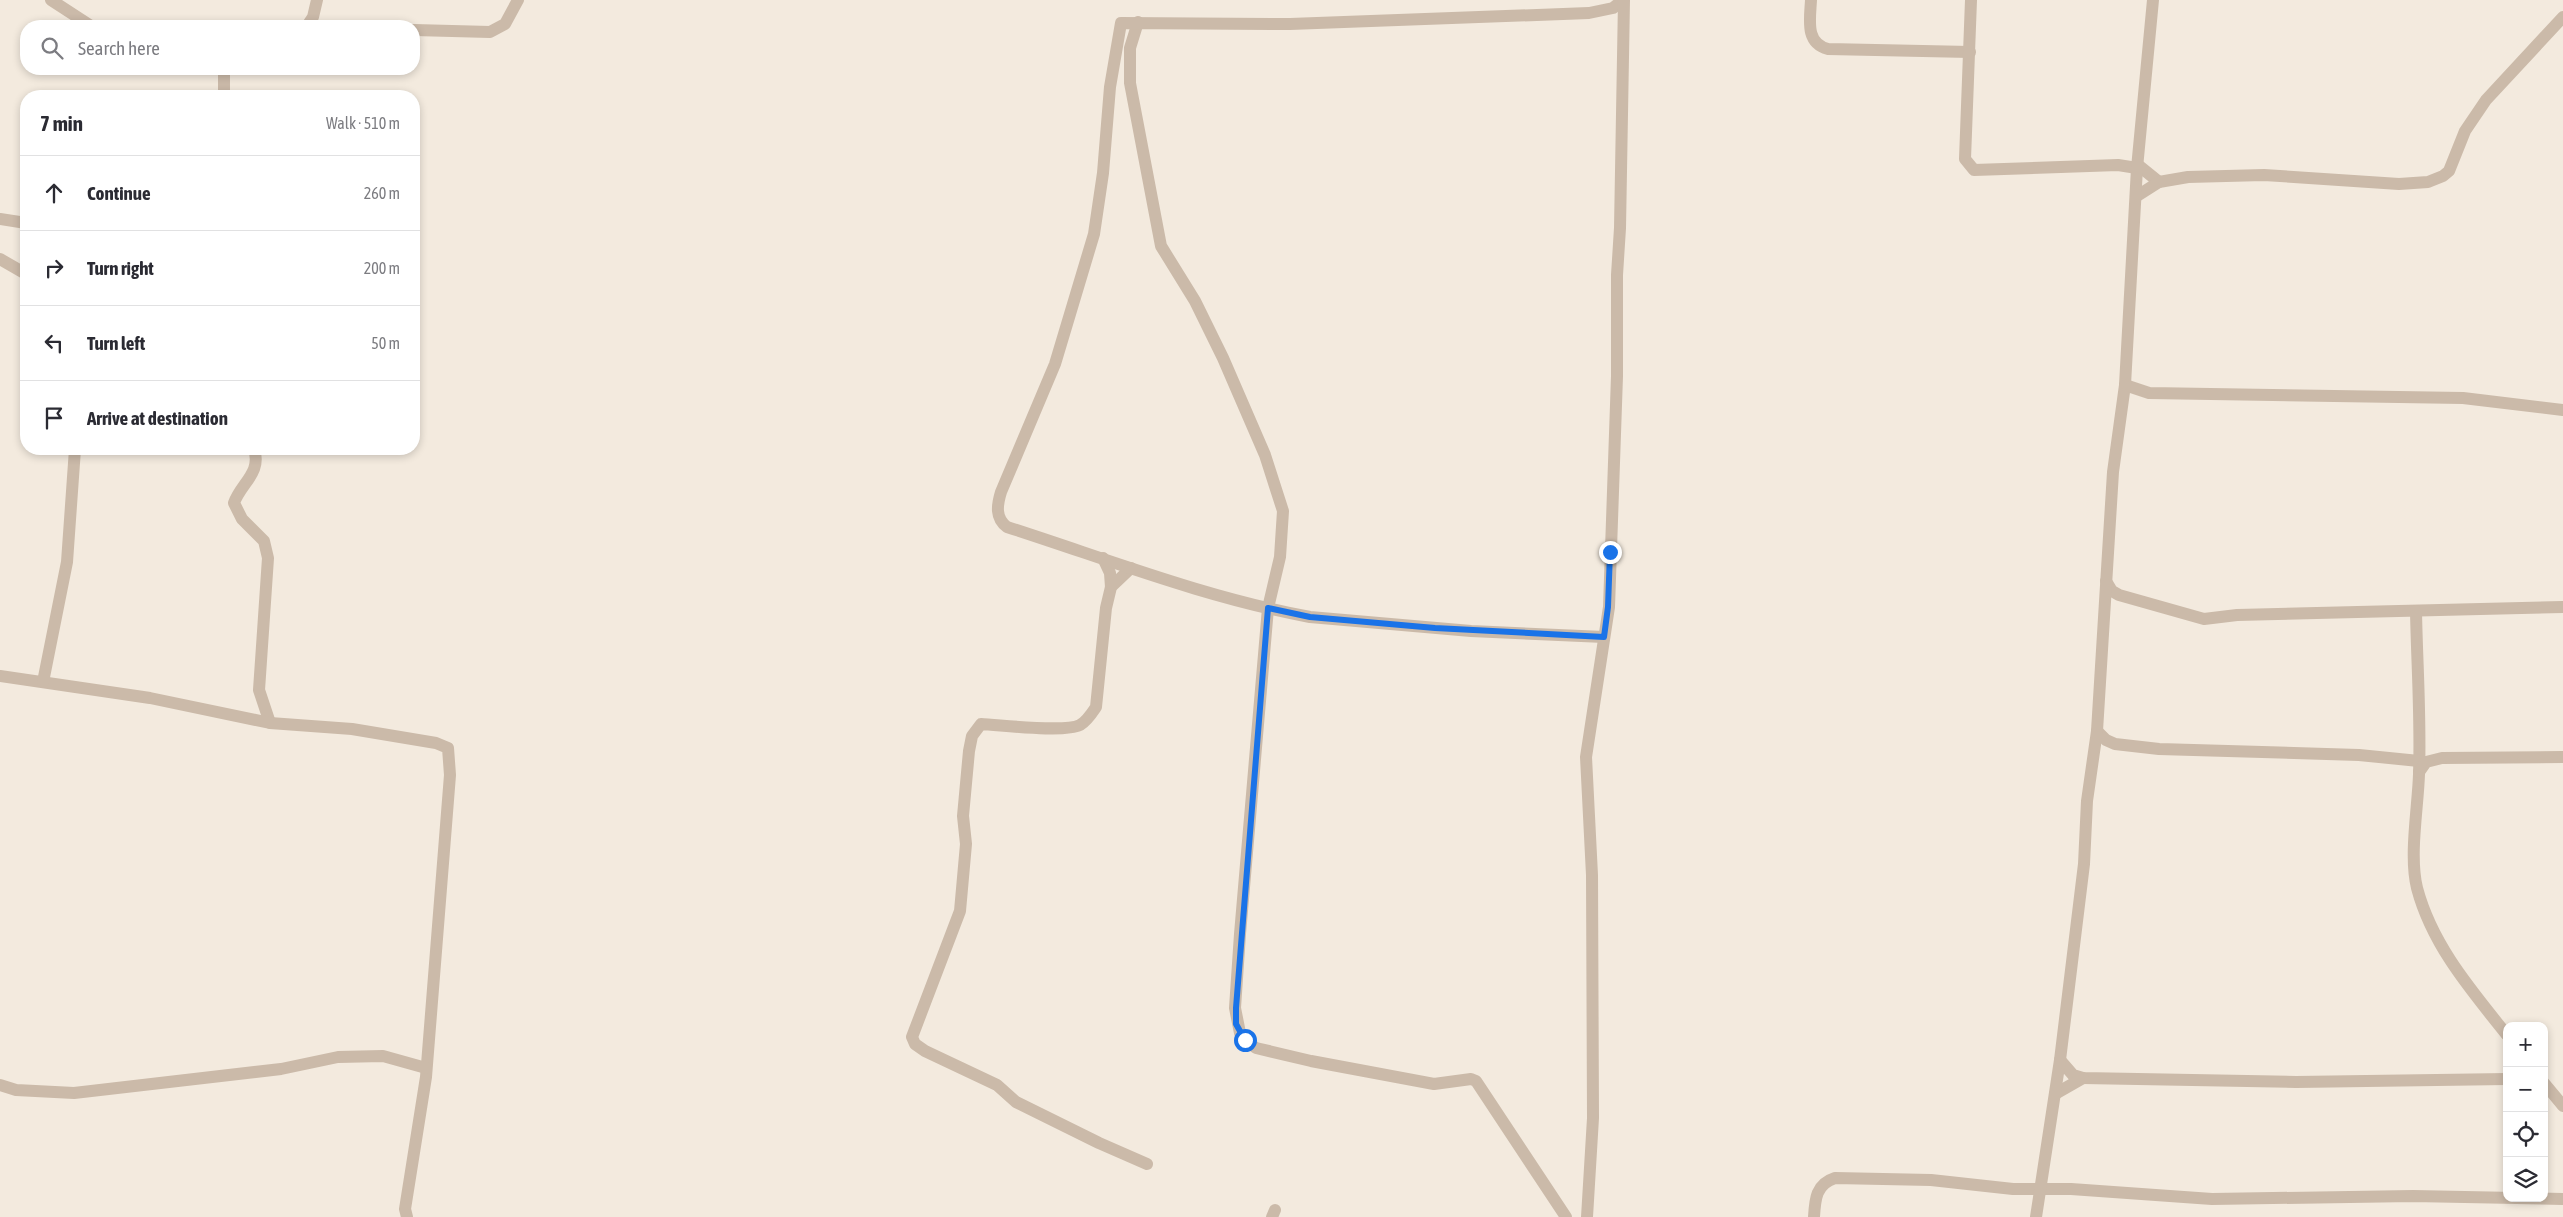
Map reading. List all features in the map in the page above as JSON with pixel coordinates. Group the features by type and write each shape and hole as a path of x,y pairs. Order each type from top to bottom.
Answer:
{"street":[{"path":"51,0 82,20"},
{"path":"311,20 317,0"},
{"path":"420,30 490,32 506,24 518,0"},
{"path":"1604,637 1452,630 1310,617 1268,608 1131,568 1007,527 1000,519 998,503 1055,364 1094,234 1103,173 1110,87 1121,23 1290,24 1589,13 1613,8 1623,0"},
{"path":"1587,1217 1593,1118 1592,875 1586,757 1608,607 1616,376 1623,0"},
{"path":"1811,0 1810,35 1818,46 1828,50 1970,52"},
{"path":"1971,0 1965,159 1974,170 2118,165 2137,167 2159,182"},
{"path":"2036,1217 2042,1190 2060,1060 2084,864 2087,800 2097,731 2113,472 2125,385 2137,196 2137,167 2152,0"},
{"path":"2137,196 2159,182 2188,177 2264,175 2398,184 2428,182 2443,176 2449,171 2465,131 2486,100 2563,17"},
{"path":"1138,22 1130,48 1130,83 1161,246 1195,301 1223,358 1265,455 1283,510 1280,557 1268,608 1240,934 1236,1008 1240,1033 1245,1040 1256,1048 1311,1061 1434,1084 1471,1079 1476,1081 1566,1217"},
{"path":"224,75 224,90"},
{"path":"0,219 20,223"},
{"path":"0,259 20,271"},
{"path":"2125,385 2142,392 2463,398 2563,410"},
{"path":"2121,406 2142,392"},
{"path":"43,682 67,562 75,455"},
{"path":"256,455 256,468 234,503 242,519 264,541 268,558 259,690 270,723"},
{"path":"1103,558 1110,573 1112,587 1106,608 1096,707 1089,717 1080,725 1065,728 981,724 972,736 963,816 966,844 960,911 912,1037 915,1044 925,1051 997,1085 1016,1102 1099,1144 1147,1164"},
{"path":"1112,587 1131,568"},
{"path":"2106,580 2112,591 2120,595 2204,618 2237,615 2563,608"},
{"path":"1250,604 1273,590"},
{"path":"2104,602 2120,595"},
{"path":"2416,611 2419,766 2415,853 2416,886 2436,938 2464,980 2503,1030"},
{"path":"0,676 150,698 270,723 352,729 436,743 448,748 450,775 426,1068 405,1209 407,1217"},
{"path":"2097,731 2106,740 2115,744 2158,749 2359,755 2419,766 2442,758 2563,758"},
{"path":"0,1086 26,1091 74,1093 101,1091 281,1069 338,1057 383,1056 426,1068"},
{"path":"2060,1060 2073,1075 2083,1078 2296,1082 2503,1079"},
{"path":"2054,1094 2083,1078"},
{"path":"2548,1087 2563,1106"},
{"path":"1814,1217 1815,1194 1828,1180 1835,1178 1931,1180 2042,1190 2071,1189 2212,1199 2413,1196 2563,1199"}],"route":[{"path":"1245,1040 1236,1024 1236,1008 1240,934 1268,608 1310,617 1435,628 1604,637 1608,607 1610,552"}]}
